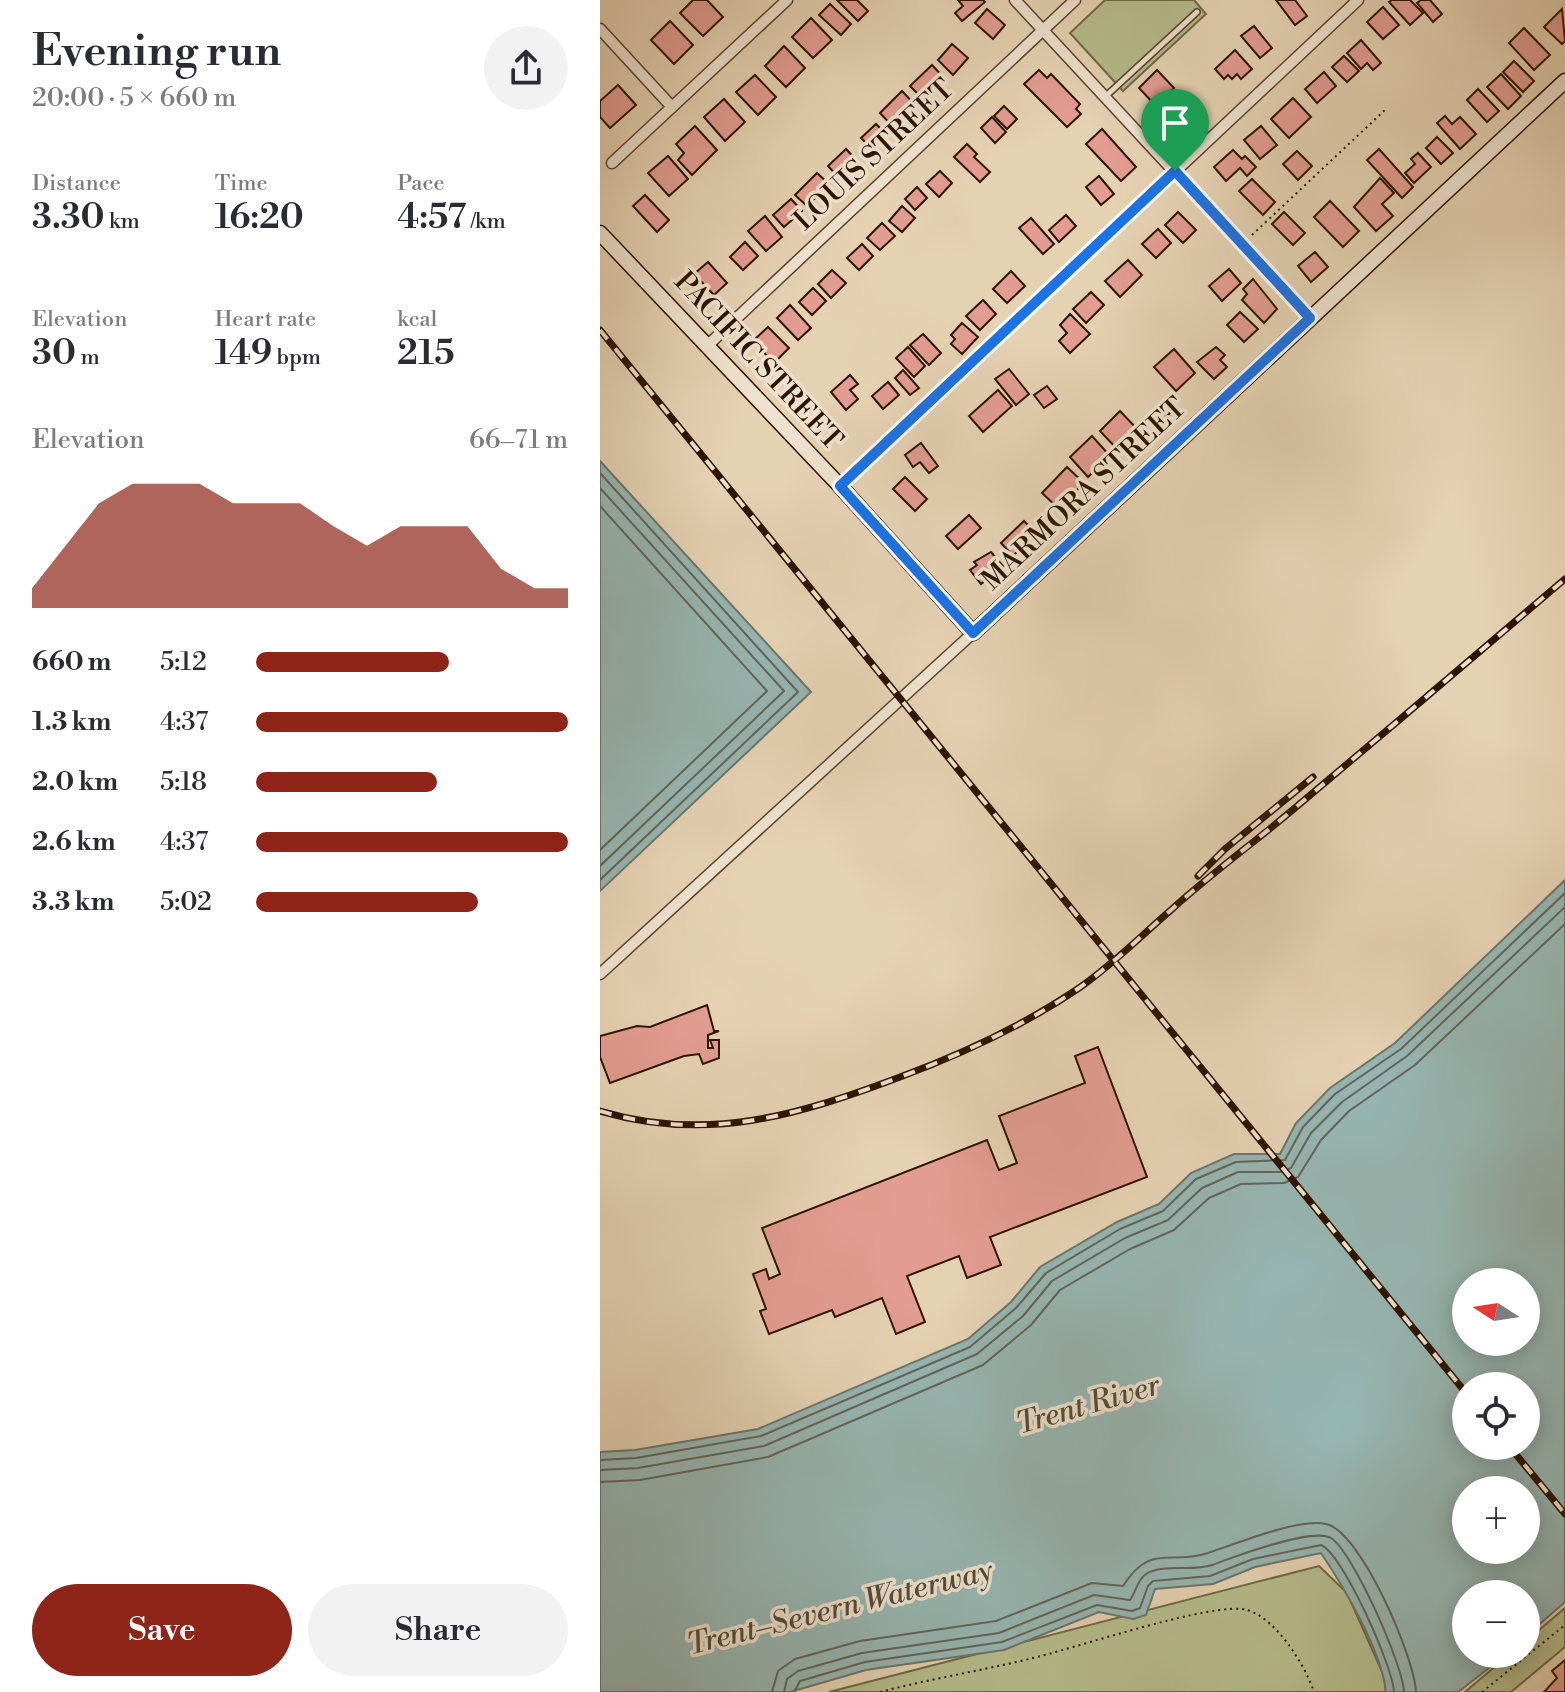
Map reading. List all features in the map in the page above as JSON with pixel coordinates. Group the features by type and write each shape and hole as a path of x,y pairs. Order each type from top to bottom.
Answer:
{"street":[{"path":"612,163 787,0"},
{"path":"1015,0 1310,318"},
{"name":"LOUIS STREET","path":"707,346 1075,0"},
{"path":"840,486 1358,0"},
{"path":"600,29 672,107"},
{"name":"MARMORA STREET","path":"600,974 973,633 1565,81"},
{"name":"PACIFIC STREET","path":"600,233 840,486 973,633"}],"lane":[{"path":"1105,97 1197,12"}],"path":[{"path":"1242,244 1385,110"},
{"path":"880,1692 1029,1659 1208,1611 1241,1608 1265,1617 1276,1627 1314,1692"},
{"path":"1482,1692 1565,1625"}],"green space":[{"path":"1105,0 1194,0 1206,14 1123,91 1070,33"},
{"path":"1319,1566 1347,1593 1384,1676 1386,1692 829,1692"},
{"path":"1565,1608 1565,1647 1540,1668 1540,1629"},
{"path":"1493,1668 1540,1668 1511,1692 1465,1692"}],"water":[{"path":"600,461 811,692 600,891"},
{"path":"1565,880 1565,1602 1540,1624 1540,1580 1452,1580 1452,1668 1489,1668 1458,1692 1386,1692 1370,1639 1321,1553 1255,1567 1213,1584 1155,1589 1146,1615 1133,1619 1099,1612 1004,1650 866,1670 790,1692 600,1692 600,1452 635,1450 758,1429 968,1339 1011,1302 1040,1267 1117,1222 1159,1204 1191,1173 1234,1154 1280,1154 1296,1123 1330,1088 1395,1043"}],"building":[{"path":"693,0 707,0 723,17 703,36 680,13"},
{"path":"837,0 857,0 868,11 858,21"},
{"path":"958,0 985,2 962,21 955,13 963,6"},
{"path":"1276,0 1295,0 1307,16 1295,25"},
{"path":"1410,0 1423,13 1410,25 1389,2"},
{"path":"1430,0 1442,14 1433,22 1417,3"},
{"path":"830,4 851,24 841,35 819,15"},
{"path":"1383,7 1399,25 1383,39 1367,22"},
{"path":"987,9 1005,25 993,39 975,23"},
{"path":"1562,9 1565,41 1562,44 1544,27"},
{"path":"811,18 832,40 813,58 792,37"},
{"path":"670,21 693,45 674,64 651,40"},
{"path":"1254,26 1272,48 1260,58 1241,36"},
{"path":"1524,28 1550,55 1534,70 1509,43"},
{"path":"1361,40 1381,63 1373,70 1367,63 1361,69 1347,53"},
{"path":"952,44 968,58 953,75 938,60"},
{"path":"784,46 805,68 786,87 765,66"},
{"path":"1235,50 1252,69 1241,79 1237,74 1232,79 1228,75 1224,79 1215,69"},
{"path":"1344,56 1359,71 1347,82 1332,67"},
{"path":"1514,61 1534,81 1523,92 1503,72"},
{"path":"932,65 946,80 924,100 910,86"},
{"path":"1039,70 1047,78 1051,74 1080,104 1076,109 1081,114 1067,127 1024,84"},
{"path":"1157,70 1174,88 1156,106 1139,88"},
{"path":"1324,72 1336,86 1317,103 1305,89"},
{"path":"1501,74 1521,96 1508,109 1487,87"},
{"path":"755,75 776,97 758,115 736,92"},
{"path":"618,85 636,105 610,128 600,117 600,101"},
{"path":"1478,89 1499,111 1487,122 1467,100"},
{"path":"902,91 917,107 895,129 880,113"},
{"path":"1181,97 1198,115 1179,132 1163,114"},
{"path":"1293,98 1311,117 1289,138 1271,119"},
{"path":"724,99 745,122 725,141 704,117"},
{"path":"1004,106 1017,119 1007,129 994,116"},
{"path":"1445,116 1452,124 1460,117 1476,134 1460,149 1437,123"},
{"path":"992,117 1006,132 995,143 981,128"},
{"path":"876,124 887,135 873,150 861,138"},
{"path":"695,126 717,150 692,175 678,160 684,153 676,144"},
{"path":"1261,126 1277,145 1260,159 1244,140"},
{"path":"1102,129 1136,167 1121,181 1086,144"},
{"path":"1437,137 1453,153 1441,164 1426,148"},
{"path":"967,144 977,154 974,157 990,172 980,182 954,157"},
{"path":"846,149 858,162 840,179 828,166"},
{"path":"1379,149 1413,187 1402,198 1367,160"},
{"path":"1233,150 1256,167 1247,176 1240,168 1226,181 1214,167"},
{"path":"1297,151 1312,166 1298,180 1283,164"},
{"path":"1418,153 1431,167 1414,183 1405,173 1415,164 1411,159"},
{"path":"668,156 688,179 669,196 648,173"},
{"path":"940,171 952,183 939,197 926,184"},
{"path":"817,173 829,184 807,206 795,195"},
{"path":"1099,176 1114,194 1101,205 1086,187"},
{"path":"1380,178 1394,193 1382,204 1393,216 1376,231 1354,207"},
{"path":"1252,179 1275,202 1263,215 1239,191"},
{"path":"917,187 927,198 915,210 905,199"},
{"path":"645,195 669,220 657,232 633,206"},
{"path":"791,199 802,211 784,227 773,215"},
{"path":"1330,201 1359,231 1343,247 1314,217"},
{"path":"902,206 915,218 902,232 889,221"},
{"path":"1178,212 1196,230 1183,243 1165,225"},
{"path":"1284,212 1305,233 1293,245 1272,224"},
{"path":"1066,215 1076,226 1059,242 1049,230"},
{"path":"765,216 782,237 766,251 748,231"},
{"path":"1031,218 1054,244 1043,254 1019,228"},
{"path":"882,223 895,236 880,250 867,238"},
{"path":"1158,229 1171,243 1156,258 1142,244"},
{"path":"745,242 758,256 743,270 730,257"},
{"path":"862,244 873,256 859,270 847,258"},
{"path":"1315,252 1328,267 1311,282 1298,266"},
{"path":"1128,260 1142,275 1120,297 1105,281"},
{"path":"708,262 727,283 714,295 694,274"},
{"path":"1229,269 1241,283 1222,301 1209,286"},
{"path":"832,270 846,283 831,298 818,284"},
{"path":"1011,271 1025,286 1007,303 993,289"},
{"path":"1253,279 1277,309 1264,323 1242,300 1247,294 1243,289"},
{"path":"813,288 826,301 812,315 799,302"},
{"path":"1091,292 1104,305 1086,323 1073,309"},
{"path":"983,300 996,314 980,330 966,316"},
{"path":"790,305 811,328 798,340 777,318"},
{"path":"1240,312 1258,329 1244,342 1227,325"},
{"path":"1070,314 1090,334 1070,353 1059,341 1067,333 1060,325"},
{"path":"962,323 978,337 962,354 951,344 955,339 951,335"},
{"path":"768,327 789,348 774,363 753,341"},
{"path":"923,334 941,353 929,365 910,345"},
{"path":"908,347 925,366 914,377 896,358"},
{"path":"1216,347 1225,355 1220,360 1227,367 1214,379 1197,362"},
{"path":"1174,349 1195,373 1176,391 1154,367"},
{"path":"1009,369 1029,394 1016,405 995,379"},
{"path":"903,370 919,388 910,395 895,378"},
{"path":"850,375 858,384 850,390 858,399 846,410 831,392"},
{"path":"888,382 899,395 883,409 872,396"},
{"path":"1047,386 1057,399 1044,408 1034,395"},
{"path":"998,390 1012,406 983,432 969,416"},
{"path":"1165,402 1173,410 1161,422 1153,413"},
{"path":"1120,411 1138,430 1118,450 1100,431"},
{"path":"1092,436 1110,456 1088,477 1070,457"},
{"path":"921,443 938,466 929,473 920,462 913,467 905,455"},
{"path":"1067,467 1084,483 1059,509 1042,493"},
{"path":"905,477 927,499 915,511 893,489"},
{"path":"969,515 981,528 958,549 946,536"},
{"path":"1024,521 1036,533 1013,556 1001,543"},
{"path":"991,552 1003,566 981,584 970,570 977,565 974,562"},
{"path":"707,1005 714,1031 719,1031 708,1035 708,1048 713,1048 710,1040 719,1040 719,1058 703,1064 699,1054 684,1056 610,1083 600,1057 600,1036 637,1026 650,1027"},
{"path":"1098,1047 1147,1177 990,1237 1001,1265 967,1278 959,1256 907,1276 925,1322 896,1334 882,1298 835,1317 832,1310 769,1334 760,1311 766,1309 753,1274 766,1269 769,1279 780,1274 762,1228 987,1140 999,1170 1017,1163 999,1116 1085,1083 1075,1056"},
{"path":"1565,1660 1565,1692 1544,1692 1557,1678 1552,1671"}],"railway":[{"path":"600,330 1452,1376"},
{"path":"600,1111 678,1125 716,1124 789,1113 863,1091 923,1068 1036,1015 1103,970 1565,579"},
{"path":"1198,876 1225,849 1313,777"},
{"path":"1521,1460 1565,1514"}],"route":[{"path":"1175,171 1310,318 973,633 840,486 1175,171"}],"water label":[{"name":"Trent River","path":"1088,1405"},
{"name":"Trent–Severn Waterway","path":"840,1608"}]}
